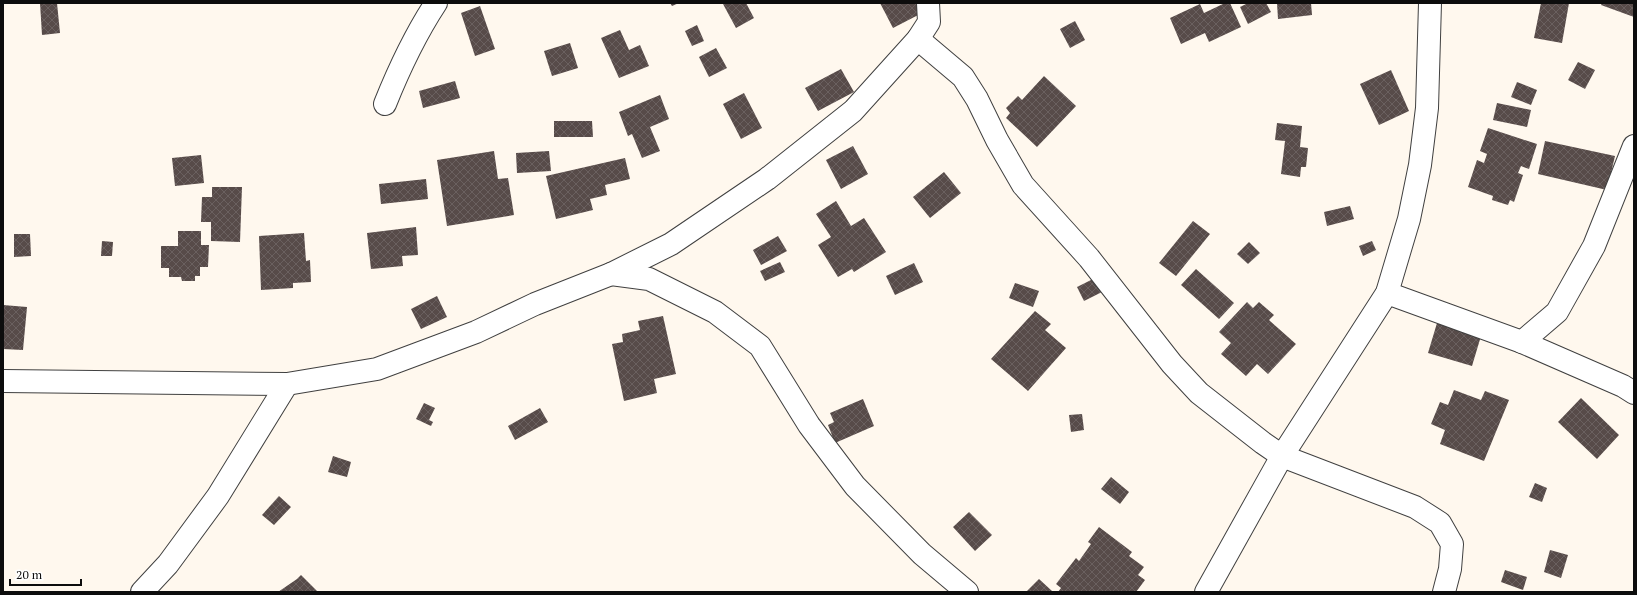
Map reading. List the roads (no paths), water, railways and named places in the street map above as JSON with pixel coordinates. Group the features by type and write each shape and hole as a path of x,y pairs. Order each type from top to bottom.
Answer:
{"street":[{"path":"386,104 396,76 414,40 436,3"},
{"path":"3,381 287,384 377,369 476,332 535,304 611,274 671,244 767,179 853,111 918,40 928,22 928,3"},
{"path":"1206,592 1282,456 1388,293 1409,219 1420,165 1427,108 1430,3"},
{"path":"918,40 963,77 977,99 997,140 1023,185 1089,258 1172,364 1199,393 1282,456 1415,507 1440,522 1452,544 1450,569 1444,592"},
{"path":"1522,342 1557,312 1594,246 1634,146"},
{"path":"611,274 649,279 715,312 760,346 809,425 856,486 922,554 967,592"},
{"path":"1388,293 1522,342 1623,386 1634,393"},
{"path":"142,592 168,564 218,496 287,384"}]}
